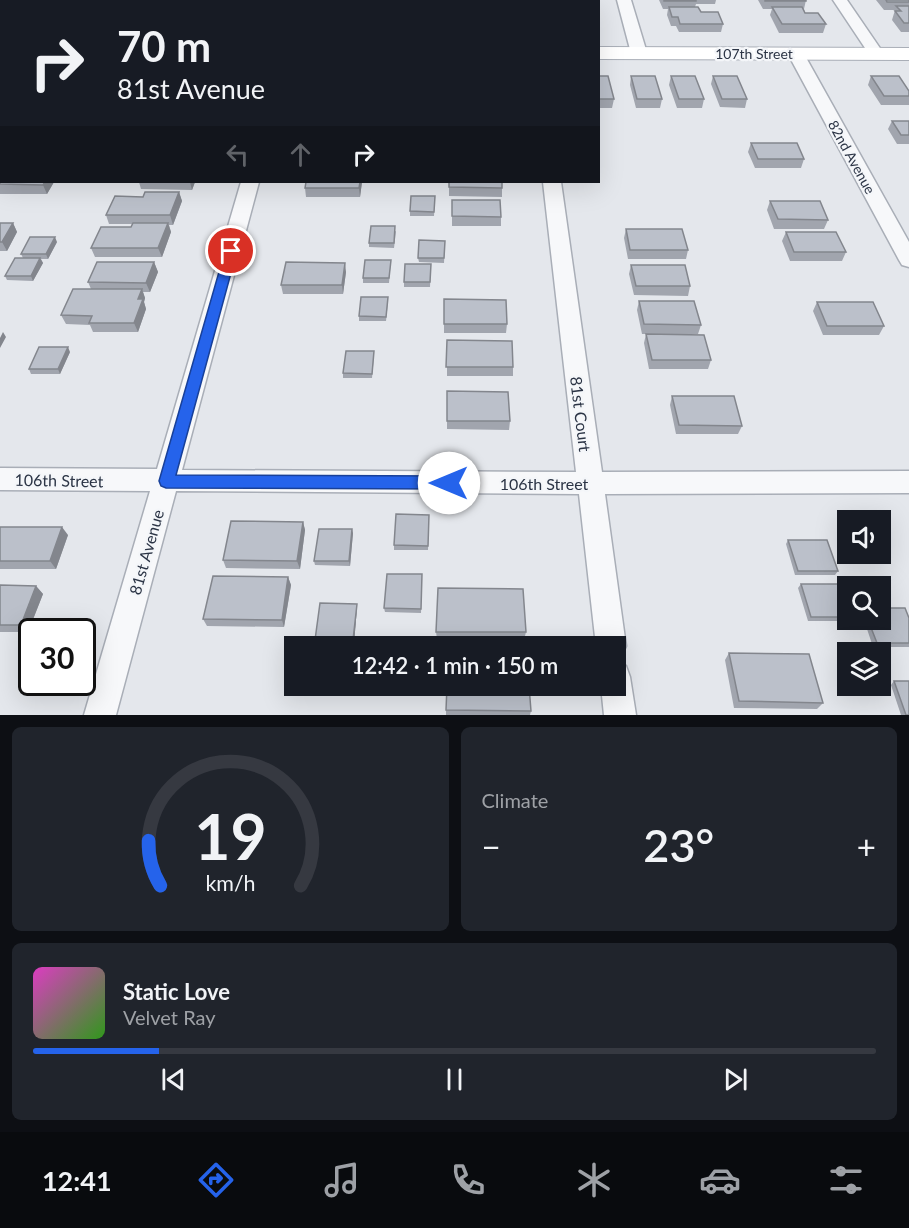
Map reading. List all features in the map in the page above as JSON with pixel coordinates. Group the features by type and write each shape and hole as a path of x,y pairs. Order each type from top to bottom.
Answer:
{"street":[{"path":"624,0 639,53"},
{"path":"840,0 876,54"},
{"name":"107th Street","path":"600,53 909,54"},
{"name":"82nd Avenue","path":"796,54 909,260"},
{"name":"81st Avenue","path":"100,715 250,183"},
{"name":"81st Court","path":"552,183 610,636"},
{"name":"106th Street","path":"0,479 590,483 909,482"},
{"path":"618,696 620,715"}],"building":[{"path":"696,0 696,1 664,1"},
{"path":"806,0 806,1 765,1"},
{"path":"886,0 909,0 909,2 887,2"},
{"path":"896,6 909,6 909,23 904,23 895,11 901,11"},
{"path":"669,7 698,7 701,12 718,12 723,24 680,24 678,17 672,17"},
{"path":"772,7 802,7 805,13 818,13 826,24 782,24"},
{"path":"600,76 608,76 614,99 600,99"},
{"path":"631,76 655,76 662,99 637,99"},
{"path":"671,76 695,76 704,99 679,99"},
{"path":"713,76 737,76 747,99 722,99"},
{"path":"871,76 899,76 909,91 909,96 884,96"},
{"path":"892,121 909,121 909,135 901,135"},
{"path":"751,143 797,143 804,159 758,159"},
{"path":"0,183 44,183 43,185"},
{"path":"306,183 360,183 359,188 305,188"},
{"path":"449,183 502,183 502,188 449,187"},
{"path":"145,192 179,192 170,215 106,215 115,196 143,197"},
{"path":"411,196 435,196 434,212 410,211"},
{"path":"452,200 500,200 501,217 452,216"},
{"path":"770,201 820,201 828,220 778,219"},
{"path":"0,223 13,223 2,242 0,242"},
{"path":"133,223 168,223 158,248 91,248 101,227 131,227"},
{"path":"371,226 395,226 394,243 369,243"},
{"path":"626,229 682,229 688,250 630,250"},
{"path":"786,232 836,232 846,252 794,252"},
{"path":"30,237 55,237 46,254 21,254"},
{"path":"419,240 445,241 444,258 418,258"},
{"path":"15,258 40,258 31,276 5,276"},
{"path":"365,260 391,260 389,278 363,278"},
{"path":"97,262 154,262 146,283 88,282"},
{"path":"286,262 345,263 342,285 281,285"},
{"path":"405,264 431,264 430,282 404,282"},
{"path":"631,265 685,265 690,286 636,286"},
{"path":"73,289 142,289 138,299 143,299 134,323 89,323 92,316 61,315"},
{"path":"361,297 388,297 386,317 359,316"},
{"path":"444,299 506,300 507,324 444,324"},
{"path":"639,301 694,301 701,325 644,324"},
{"path":"817,302 873,302 884,326 827,326"},
{"path":"646,334 704,335 711,360 652,360"},
{"path":"447,340 512,341 513,367 446,367"},
{"path":"39,347 68,347 58,369 29,369"},
{"path":"346,351 374,351 372,374 343,373"},
{"path":"447,391 508,392 510,421 447,421"},
{"path":"672,396 734,396 742,426 679,425"},
{"path":"396,514 429,515 428,546 394,545"},
{"path":"231,521 303,522 297,561 223,560"},
{"path":"0,527 62,527 50,561 0,561"},
{"path":"319,529 352,529 349,561 314,561"},
{"path":"788,540 827,540 838,571 798,571"},
{"path":"387,574 422,574 421,609 384,608"},
{"path":"213,576 288,577 282,620 203,619"},
{"path":"801,584 837,584 837,617 811,617"},
{"path":"0,585 36,586 24,618 18,618 18,625 0,625"},
{"path":"438,588 523,589 526,632 436,632"},
{"path":"320,603 357,604 353,636 316,636"},
{"path":"891,608 905,608 909,618 909,643 877,642 872,630 891,630"},
{"path":"729,653 809,654 823,703 739,701"},
{"path":"894,681 909,681 909,715 906,715"},
{"path":"447,696 530,696 531,711 446,710"}],"route":[{"path":"231,251 166,481 449,483"}]}
